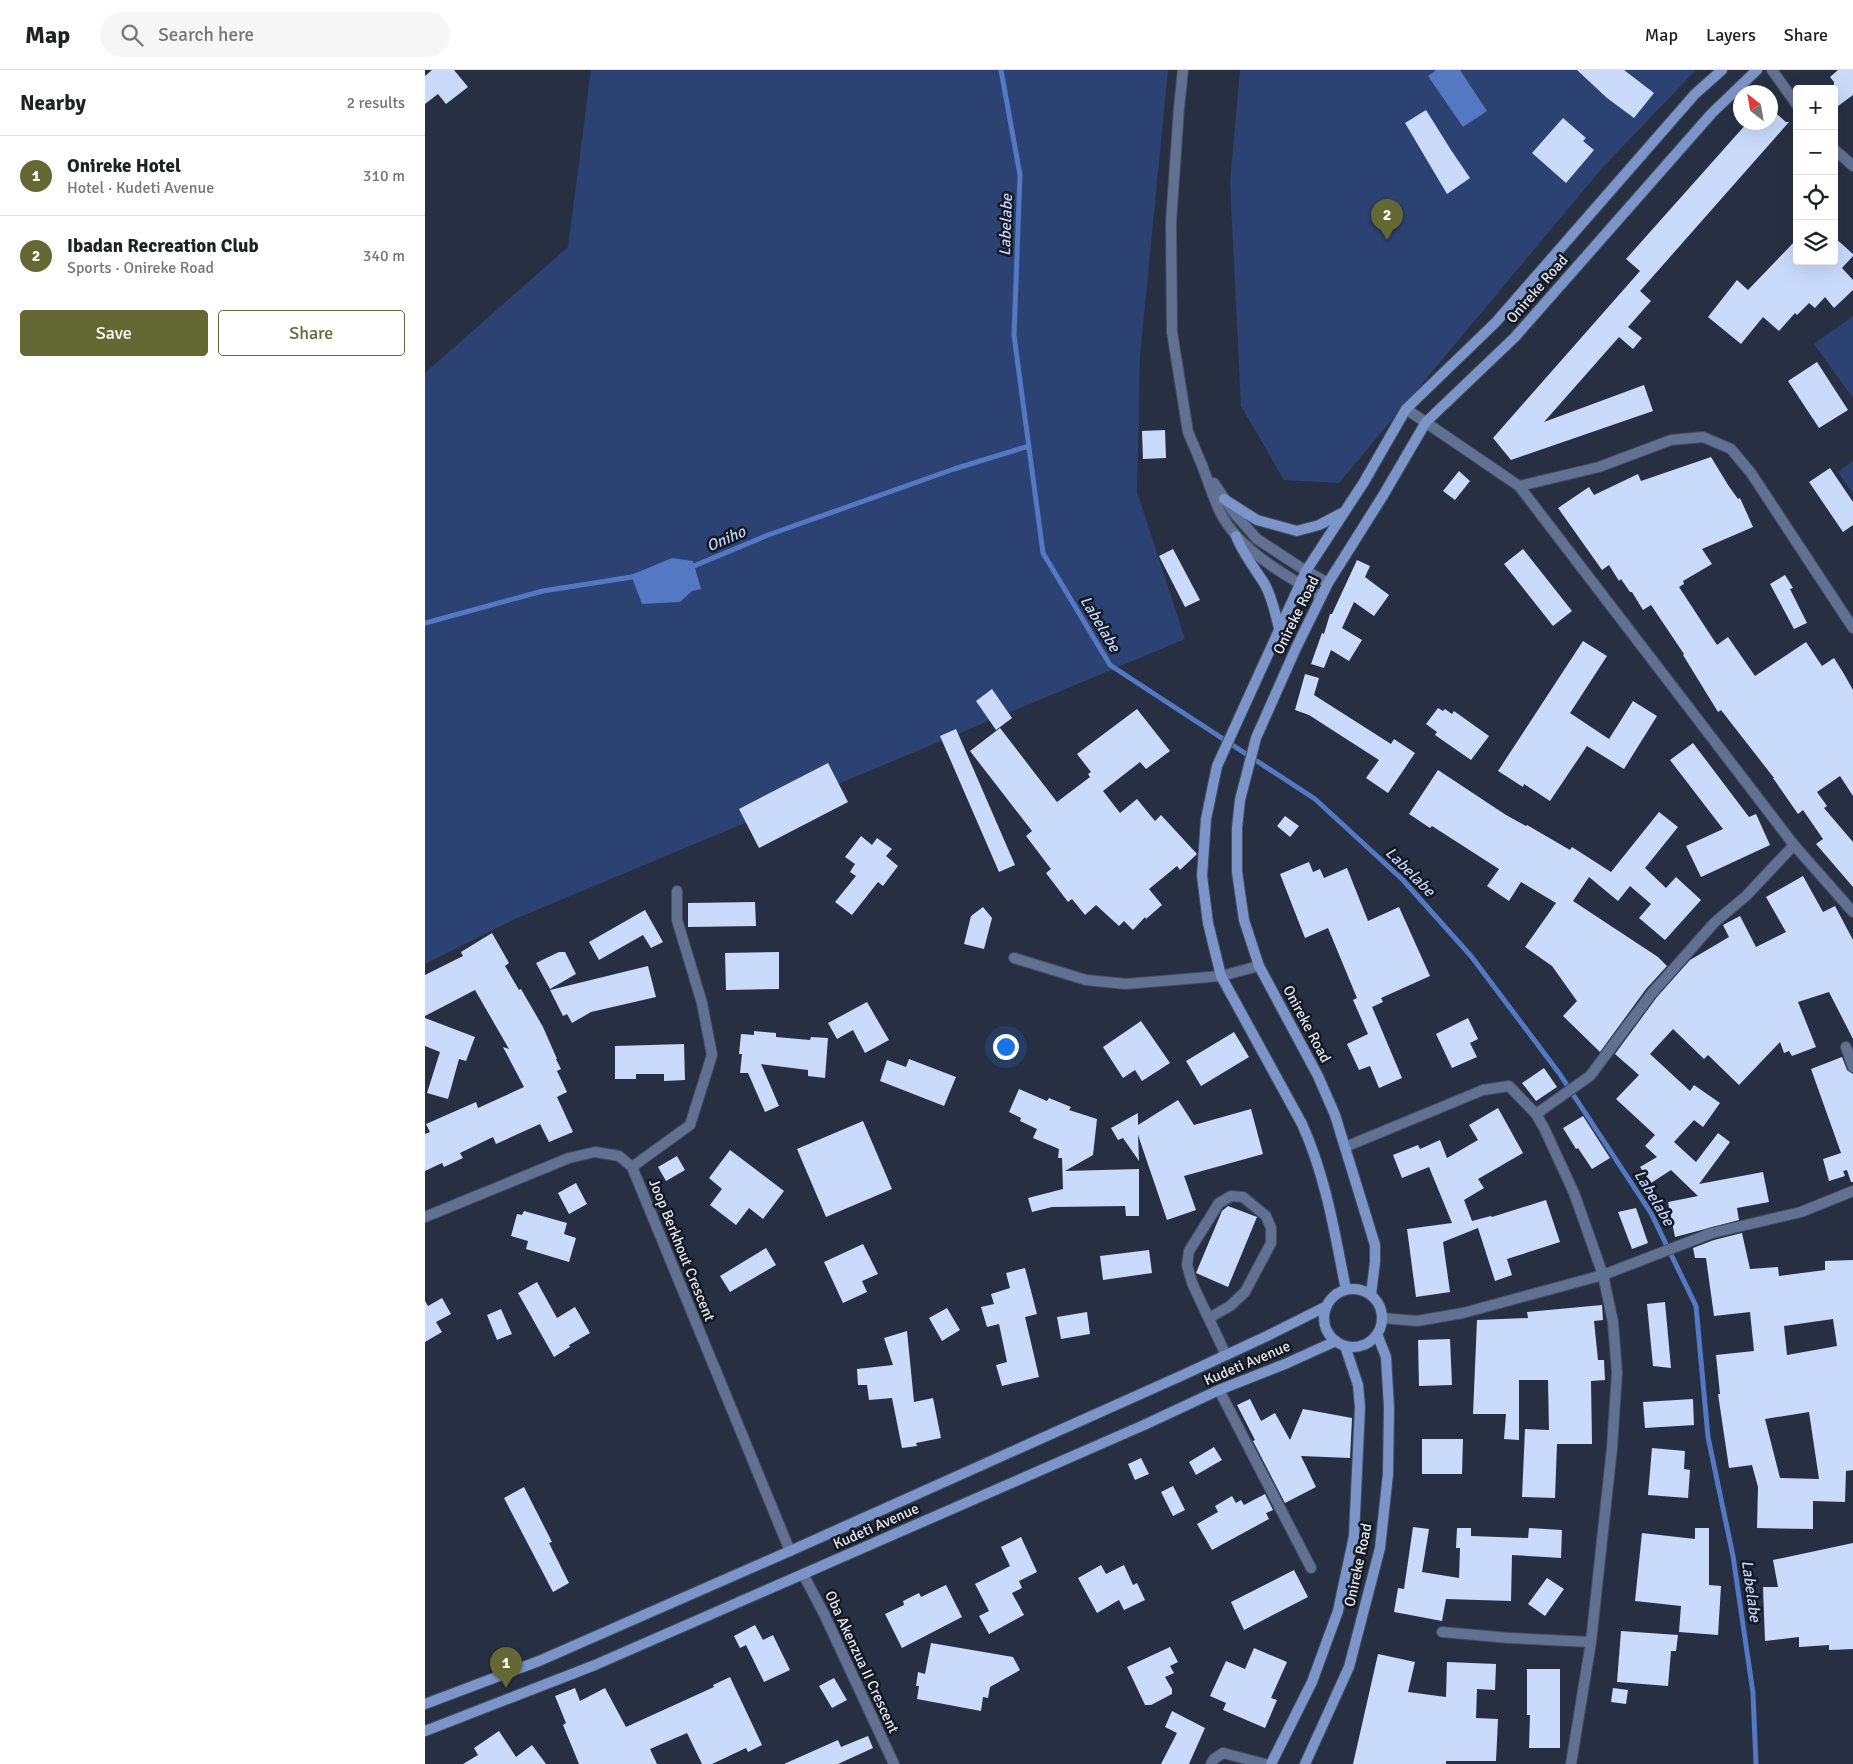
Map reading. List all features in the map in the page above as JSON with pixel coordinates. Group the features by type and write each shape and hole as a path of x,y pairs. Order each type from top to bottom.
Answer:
{"main road":[{"name":"Onireke Road","path":"1346,1290 1331,1214 1313,1149 1302,1124 1221,976 1208,923 1202,876 1206,819 1217,766 1299,584 1365,482 1407,409 1496,322 1695,94 1722,70"},
{"name":"Onireke Road","path":"1371,1295 1375,1245 1335,1115 1318,1076 1259,966 1244,920 1237,872 1237,828 1240,800 1256,738 1321,596 1426,422 1515,336 1712,113 1757,70"},
{"path":"1224,499 1257,520 1297,531 1319,525 1344,512"},
{"path":"1237,536 1241,549 1264,583 1272,602 1279,628"},
{"path":"1354,1289 1371,1295 1381,1310 1382,1318 1377,1334 1369,1342 1357,1346 1340,1344 1329,1334 1325,1326 1324,1316 1327,1306 1334,1296 1346,1290 1354,1289"},
{"name":"Kudeti Avenue","path":"425,1704 539,1661 790,1551 1226,1355 1327,1306"},
{"name":"Onireke Road","path":"1305,1764 1349,1667 1380,1548 1388,1474 1389,1408 1386,1357 1377,1334"},
{"name":"Onireke Road","path":"1271,1764 1312,1682 1338,1611 1354,1536 1360,1407 1358,1385 1340,1344"},
{"name":"Kudeti Avenue","path":"425,1731 595,1664 1144,1425 1219,1390 1340,1344"}],"street":[{"path":"1183,70 1171,222 1172,332 1188,432 1221,514 1237,536 1253,552 1299,584 1321,596"},
{"path":"1772,70 1793,99"},
{"path":"1838,153 1853,166"},
{"path":"1407,409 1519,486 1794,845 1853,912"},
{"path":"1519,486 1599,468 1671,440 1703,437 1731,449 1751,472 1853,628"},
{"path":"1202,465 1234,513 1257,539 1306,572 1328,583"},
{"path":"1536,1114 1590,1076 1652,993 1715,922 1746,896 1794,845"},
{"path":"632,1167 690,1126 712,1056 702,1002 677,920 677,891"},
{"path":"1014,958 1086,980 1126,984 1221,976 1259,966"},
{"path":"1846,1047 1853,1067"},
{"path":"1345,1147 1483,1090 1509,1086 1536,1114 1544,1128 1573,1193 1603,1274 1613,1322 1617,1373 1612,1448 1591,1642 1571,1764"},
{"name":"Joop Berkhout Crescent","path":"425,1217 577,1156 595,1152 619,1156 632,1167 790,1551"},
{"path":"1382,1318 1417,1321 1463,1313 1603,1274 1682,1246 1712,1233 1801,1212 1853,1190"},
{"path":"1209,1318 1230,1306 1245,1292 1271,1243 1271,1228 1266,1216 1243,1197 1231,1196 1219,1203 1189,1251 1187,1265 1192,1283 1226,1355"},
{"path":"1219,1390 1311,1568"},
{"name":"Oba Akenzua II Crescent","path":"803,1574 825,1614 894,1764"},
{"path":"1442,1632 1591,1642"},
{"path":"1211,1764 1213,1759 1223,1753 1265,1764"}],"shaded area":[{"path":"591,70 1168,70 1140,356 1137,492 1185,639 515,919 425,964 425,373 568,247"},
{"path":"1240,70 1696,70 1603,167 1339,483 1284,480 1241,406 1230,182"},
{"path":"1436,70 1460,70 1487,111 1463,127 1428,76"},
{"path":"1853,316 1853,398 1814,344"},
{"path":"1853,461 1853,494 1838,472"},
{"path":"672,558 693,561 701,589 692,591 680,602 642,604 631,575"}],"building":[{"path":"432,70 454,70 468,87 446,104 438,94 425,104 425,76"},
{"path":"1577,70 1624,70 1654,93 1634,118 1607,98"},
{"path":"1838,70 1853,70 1853,95 1838,106 1838,85 1834,85 1830,77"},
{"path":"1426,110 1470,178 1447,194 1405,123"},
{"path":"1778,115 1786,122 1789,122 1640,291 1651,301 1628,327 1642,338 1633,349 1619,337 1544,422 1644,385 1653,411 1511,460 1493,438 1640,271 1626,259 1741,130 1778,130"},
{"path":"1563,118 1586,138 1583,141 1594,150 1566,183 1532,153"},
{"path":"1838,241 1853,254 1842,268 1853,280 1853,290 1834,308 1825,297 1815,308 1809,303 1797,315 1795,313 1779,331 1763,317 1741,344 1708,317 1737,280 1748,290 1793,243 1793,265 1838,265"},
{"path":"1817,362 1848,410 1819,428 1788,381"},
{"path":"1165,430 1166,458 1143,459 1142,431"},
{"path":"1711,457 1728,485 1738,499 1740,498 1753,527 1702,549 1712,564 1683,581 1684,584 1679,587 1717,645 1728,637 1755,676 1806,642 1822,666 1834,658 1844,674 1853,690 1853,796 1840,776 1817,792 1827,806 1824,808 1853,842 1853,887 1816,844 1823,839 1803,810 1798,814 1774,778 1721,710 1718,712 1684,654 1651,605 1643,610 1632,592 1630,592 1621,579 1619,581 1609,565 1602,570 1558,508 1589,487 1594,495 1638,474 1641,481"},
{"path":"1830,468 1853,502 1853,525 1843,532 1809,482"},
{"path":"1459,471 1470,481 1455,500 1443,491"},
{"path":"1173,549 1200,600 1185,607 1159,556"},
{"path":"1523,549 1572,611 1553,626 1504,564"},
{"path":"1357,560 1370,566 1365,577 1389,595 1374,616 1354,602 1342,628 1362,640 1349,661 1331,650 1324,668 1311,664 1330,614 1332,614"},
{"path":"1785,575 1793,588 1790,589 1807,623 1794,629 1770,584"},
{"path":"1583,641 1607,656 1570,713 1609,739 1633,701 1657,716 1624,769 1587,746 1550,801 1524,784 1523,787 1498,771"},
{"path":"1305,674 1319,678 1314,695 1391,744 1394,739 1415,753 1388,793 1366,778 1379,760 1309,715 1295,710"},
{"path":"992,689 1012,718 996,730 976,701"},
{"path":"1438,708 1443,711 1445,709 1452,714 1454,711 1489,736 1471,760 1435,735 1437,732 1426,724"},
{"path":"1137,709 1170,751 1146,769 1140,762 1103,791 1120,813 1137,799 1155,821 1161,815 1197,854 1180,870 1177,866 1149,889 1162,905 1146,919 1145,917 1133,930 1124,921 1119,926 1096,905 1085,915 1072,899 1068,902 1046,873 1051,869 1026,836 1032,831 970,751 1000,728 1057,802 1090,777 1088,774 1091,772 1077,754"},
{"path":"956,729 1015,865 999,872 940,736"},
{"path":"1693,743 1749,817 1756,814 1770,845 1701,877 1686,846 1723,829 1670,760"},
{"path":"828,763 848,802 759,848 739,809"},
{"path":"1438,770 1506,815 1570,850 1572,847 1611,872 1659,812 1678,827 1645,868 1666,888 1676,877 1701,900 1665,940 1639,918 1651,904 1630,886 1618,901 1589,877 1573,901 1658,957 1667,966 1646,989 1600,1052 1563,1016 1577,1001 1552,966 1525,947 1556,903 1521,882 1509,901 1487,886 1499,869 1432,826 1430,828 1409,814"},
{"path":"1285,816 1299,826 1290,837 1277,826"},
{"path":"861,836 872,845 877,838 892,849 886,856 898,866 883,886 878,882 852,915 835,902 856,876 850,872 855,864 845,857"},
{"path":"1309,862 1313,872 1320,869 1324,878 1347,868 1368,921 1399,907 1430,976 1381,998 1383,1002 1372,1007 1402,1078 1379,1088 1370,1066 1359,1070 1347,1044 1368,1034 1353,1000 1357,998 1328,928 1305,938 1280,874"},
{"path":"1803,876 1823,912 1835,906 1853,940 1853,1039 1829,992 1798,1002 1816,1047 1792,1056 1789,1051 1784,1053 1780,1042 1739,1085 1708,1055 1704,1059 1673,1029 1650,1054 1690,1091 1694,1085 1720,1103 1703,1127 1694,1120 1674,1142 1696,1162 1718,1133 1730,1142 1699,1184 1763,1172 1769,1202 1737,1208 1739,1220 1675,1237 1668,1202 1698,1196 1671,1170 1651,1183 1640,1167 1657,1157 1645,1146 1655,1135 1616,1099 1639,1075 1615,1054 1657,997 1690,960 1729,937 1723,925 1740,916 1756,947 1786,932 1766,897"},
{"path":"755,902 756,926 688,927 688,903"},
{"path":"983,907 992,918 984,949 964,944 971,916"},
{"path":"645,910 663,942 651,948 643,935 599,960 589,942"},
{"path":"492,933 509,963 505,966 543,1027 557,1059 561,1069 557,1071 567,1092 557,1097 573,1132 549,1142 540,1124 496,1144 493,1137 460,1153 463,1158 444,1167 442,1163 425,1171 425,1134 430,1132 426,1124 476,1102 478,1108 524,1087 503,1047 509,1049 475,990 425,1016 425,975 463,956 461,952"},
{"path":"559,952 565,952 576,974 550,989 536,963"},
{"path":"779,952 779,989 726,990 725,953"},
{"path":"648,966 656,997 591,1012 572,1023 567,1014 563,1016 550,990"},
{"path":"867,1002 889,1040 865,1053 853,1030 837,1039 828,1023"},
{"path":"425,1018 475,1037 466,1061 459,1059 448,1099 427,1093 440,1052 425,1046"},
{"path":"1468,1018 1478,1039 1470,1043 1477,1057 1452,1068 1436,1034"},
{"path":"1141,1021 1170,1063 1142,1081 1135,1070 1123,1078 1103,1047"},
{"path":"754,1031 776,1033 776,1037 810,1040 811,1037 828,1038 825,1078 808,1076 808,1070 761,1064 779,1106 765,1112 748,1073 740,1073 742,1054 739,1054 741,1034 754,1035"},
{"path":"1234,1032 1249,1057 1201,1086 1186,1061"},
{"path":"684,1044 685,1080 664,1081 664,1074 636,1074 636,1079 615,1079 615,1046"},
{"path":"1842,1057 1847,1070 1853,1074 1853,1182 1851,1182 1847,1170 1843,1171 1845,1176 1829,1181 1823,1159 1841,1153 1811,1069"},
{"path":"909,1059 956,1077 944,1106 880,1081 887,1060 906,1067"},
{"path":"1544,1068 1557,1087 1536,1101 1522,1083"},
{"path":"1019,1089 1047,1101 1049,1098 1071,1107 1069,1110 1097,1119 1093,1155 1065,1171 1139,1169 1139,1216 1126,1216 1125,1206 1052,1207 1032,1212 1028,1198 1063,1189 1062,1158 1058,1158 1059,1149 1033,1138 1037,1129 1020,1121 1021,1118 1009,1112"},
{"path":"1178,1100 1194,1125 1251,1109 1263,1154 1184,1176 1196,1210 1167,1220 1138,1135 1139,1161 1123,1138 1118,1140 1111,1128 1138,1113 1138,1125"},
{"path":"1498,1108 1523,1153 1478,1179 1484,1188 1464,1200 1472,1221 1492,1217 1546,1200 1560,1242 1507,1259 1512,1275 1495,1281 1478,1228 1443,1242 1450,1292 1416,1297 1407,1229 1452,1223 1429,1167 1402,1178 1393,1155 1418,1145 1420,1149 1440,1140 1447,1158 1478,1140 1469,1125"},
{"path":"1583,1116 1610,1158 1592,1169 1578,1148 1576,1149 1563,1128"},
{"path":"863,1121 892,1189 826,1217 797,1149"},
{"path":"730,1150 784,1191 763,1219 749,1208 736,1225 710,1205 722,1189 709,1178"},
{"path":"677,1156 685,1170 666,1181 658,1167"},
{"path":"576,1183 587,1204 569,1214 558,1193"},
{"path":"1228,1206 1257,1217 1228,1287 1196,1273 1222,1211"},
{"path":"1636,1208 1648,1243 1632,1249 1618,1212"},
{"path":"524,1211 567,1223 564,1234 576,1238 569,1262 526,1249 528,1241 511,1236 517,1214 522,1215"},
{"path":"1742,1233 1750,1269 1778,1267 1779,1276 1825,1270 1825,1261 1853,1260 1853,1470 1846,1471 1845,1502 1813,1501 1813,1529 1757,1528 1758,1487 1752,1465 1729,1468 1718,1394 1720,1394 1716,1355 1754,1351 1750,1312 1714,1316 1706,1258 1695,1258 1693,1248 1714,1240","holes":["1833,1319 1837,1346 1787,1355 1784,1326","1809,1412 1819,1479 1780,1478 1765,1419"]},
{"path":"863,1244 878,1274 862,1281 867,1292 843,1303 824,1262"},
{"path":"766,1248 776,1265 730,1292 720,1276"},
{"path":"1149,1250 1152,1273 1103,1280 1100,1256"},
{"path":"1025,1268 1037,1314 1025,1317 1039,1377 1002,1386 996,1365 1007,1362 999,1324 987,1327 981,1307 994,1304 991,1294 1010,1288 1006,1273"},
{"path":"537,1282 557,1318 575,1307 590,1333 569,1345 570,1347 554,1357 518,1293"},
{"path":"442,1298 451,1314 436,1322 442,1332 425,1342 425,1301 428,1306"},
{"path":"1665,1302 1671,1368 1653,1366 1647,1304"},
{"path":"1602,1305 1603,1320 1594,1321 1598,1360 1604,1360 1605,1380 1591,1381 1592,1444 1557,1444 1555,1498 1522,1497 1525,1429 1549,1430 1548,1380 1519,1380 1519,1440 1504,1439 1506,1414 1473,1414 1477,1320 1528,1318 1527,1312"},
{"path":"947,1308 960,1330 942,1341 929,1318"},
{"path":"501,1309 512,1334 497,1340 487,1315"},
{"path":"1087,1312 1090,1334 1061,1339 1057,1317"},
{"path":"907,1331 914,1402 933,1398 941,1438 916,1443 917,1446 902,1448 892,1398 869,1400 867,1385 858,1385 857,1369 893,1365 884,1338"},
{"path":"1450,1339 1452,1385 1419,1386 1418,1340"},
{"path":"1250,1399 1261,1421 1275,1413 1290,1440 1303,1409 1352,1418 1350,1458 1301,1456 1316,1487 1285,1503 1237,1405"},
{"path":"1693,1399 1694,1425 1645,1428 1643,1402"},
{"path":"1422,1439 1463,1439 1462,1474 1422,1474"},
{"path":"1214,1447 1222,1460 1196,1475 1189,1462"},
{"path":"1652,1448 1685,1451 1684,1469 1690,1470 1688,1498 1648,1495"},
{"path":"1141,1458 1149,1474 1135,1480 1128,1464"},
{"path":"1173,1486 1185,1510 1173,1516 1161,1492"},
{"path":"524,1487 552,1542 549,1543 569,1583 553,1592 504,1498"},
{"path":"1265,1494 1273,1510 1266,1513 1269,1519 1212,1550 1197,1524 1218,1512 1215,1506 1232,1496 1236,1503 1241,1500 1244,1505"},
{"path":"1413,1527 1429,1529 1422,1572 1459,1578 1460,1548 1456,1548 1457,1528 1471,1528 1471,1536 1528,1538 1529,1528 1562,1530 1561,1558 1512,1555 1511,1601 1446,1599 1442,1621 1394,1612 1398,1588 1404,1589"},
{"path":"1695,1528 1709,1528 1709,1585 1721,1586 1718,1635 1679,1632 1681,1606 1635,1601 1642,1533 1695,1539"},
{"path":"1021,1537 1037,1572 1019,1581 1022,1588 1012,1593 1024,1615 989,1634 979,1616 989,1611 975,1584 1010,1566 1001,1547"},
{"path":"1853,1543 1853,1649 1829,1650 1829,1645 1799,1647 1799,1637 1765,1641 1763,1587 1778,1587 1773,1560"},
{"path":"1101,1565 1106,1574 1124,1565 1133,1585 1137,1583 1145,1600 1124,1610 1119,1600 1097,1613 1078,1578"},
{"path":"1294,1570 1308,1597 1244,1630 1231,1602"},
{"path":"1547,1578 1564,1589 1545,1616 1528,1604"},
{"path":"946,1585 962,1617 902,1648 885,1614 904,1605 903,1601 919,1593 921,1597"},
{"path":"755,1625 763,1640 773,1635 790,1670 764,1682 746,1645 740,1648 734,1636"},
{"path":"1621,1631 1678,1635 1676,1651 1671,1651 1668,1686 1617,1682"},
{"path":"931,1643 1013,1657 1020,1670 990,1687 988,1698 983,1697 981,1711 917,1699 919,1686 916,1686 918,1672 925,1674"},
{"path":"1170,1647 1178,1662 1170,1666 1174,1673 1165,1677 1172,1689 1172,1694 1151,1705 1145,1705 1127,1667"},
{"path":"1254,1648 1287,1662 1271,1698 1277,1700 1265,1728 1223,1710 1226,1703 1210,1696 1226,1661 1245,1669"},
{"path":"1378,1654 1415,1662 1408,1692 1446,1697 1447,1662 1496,1664 1495,1690 1477,1689 1476,1718 1498,1719 1496,1761 1446,1761 1446,1764 1353,1764"},
{"path":"1527,1669 1560,1669 1560,1748 1529,1748 1530,1715 1527,1715"},
{"path":"730,1677 762,1745 748,1752 746,1748 712,1764 702,1764 687,1733 650,1749 657,1764 579,1764 563,1725 566,1723 555,1696 575,1688 580,1701 605,1688 626,1727 714,1687 713,1685"},
{"path":"834,1678 847,1700 832,1708 819,1686"},
{"path":"1613,1688 1628,1690 1626,1704 1611,1702"},
{"path":"1172,1711 1205,1728 1189,1764 1161,1764 1177,1733 1165,1727"},
{"path":"499,1731 516,1757 532,1745 546,1764 463,1764 478,1755 474,1748"},
{"path":"868,1736 873,1748 838,1764 784,1764 838,1740 841,1747"}],"waterway":[{"name":"Labelabe","path":"1001,70 1020,175 1014,335 1043,553 1110,665 1315,799 1403,880 1471,956 1559,1073 1651,1213 1696,1306 1708,1437 1733,1556 1753,1693 1756,1764"},
{"name":"Oniho","path":"689,568 768,535 954,469 1029,446"},
{"name":"Oniho","path":"425,623 543,591 638,576"}],"place":[{"name":"Ibadan Recreation Club","path":"1387,240"},
{"name":"Onireke Hotel","path":"506,1688"}]}
